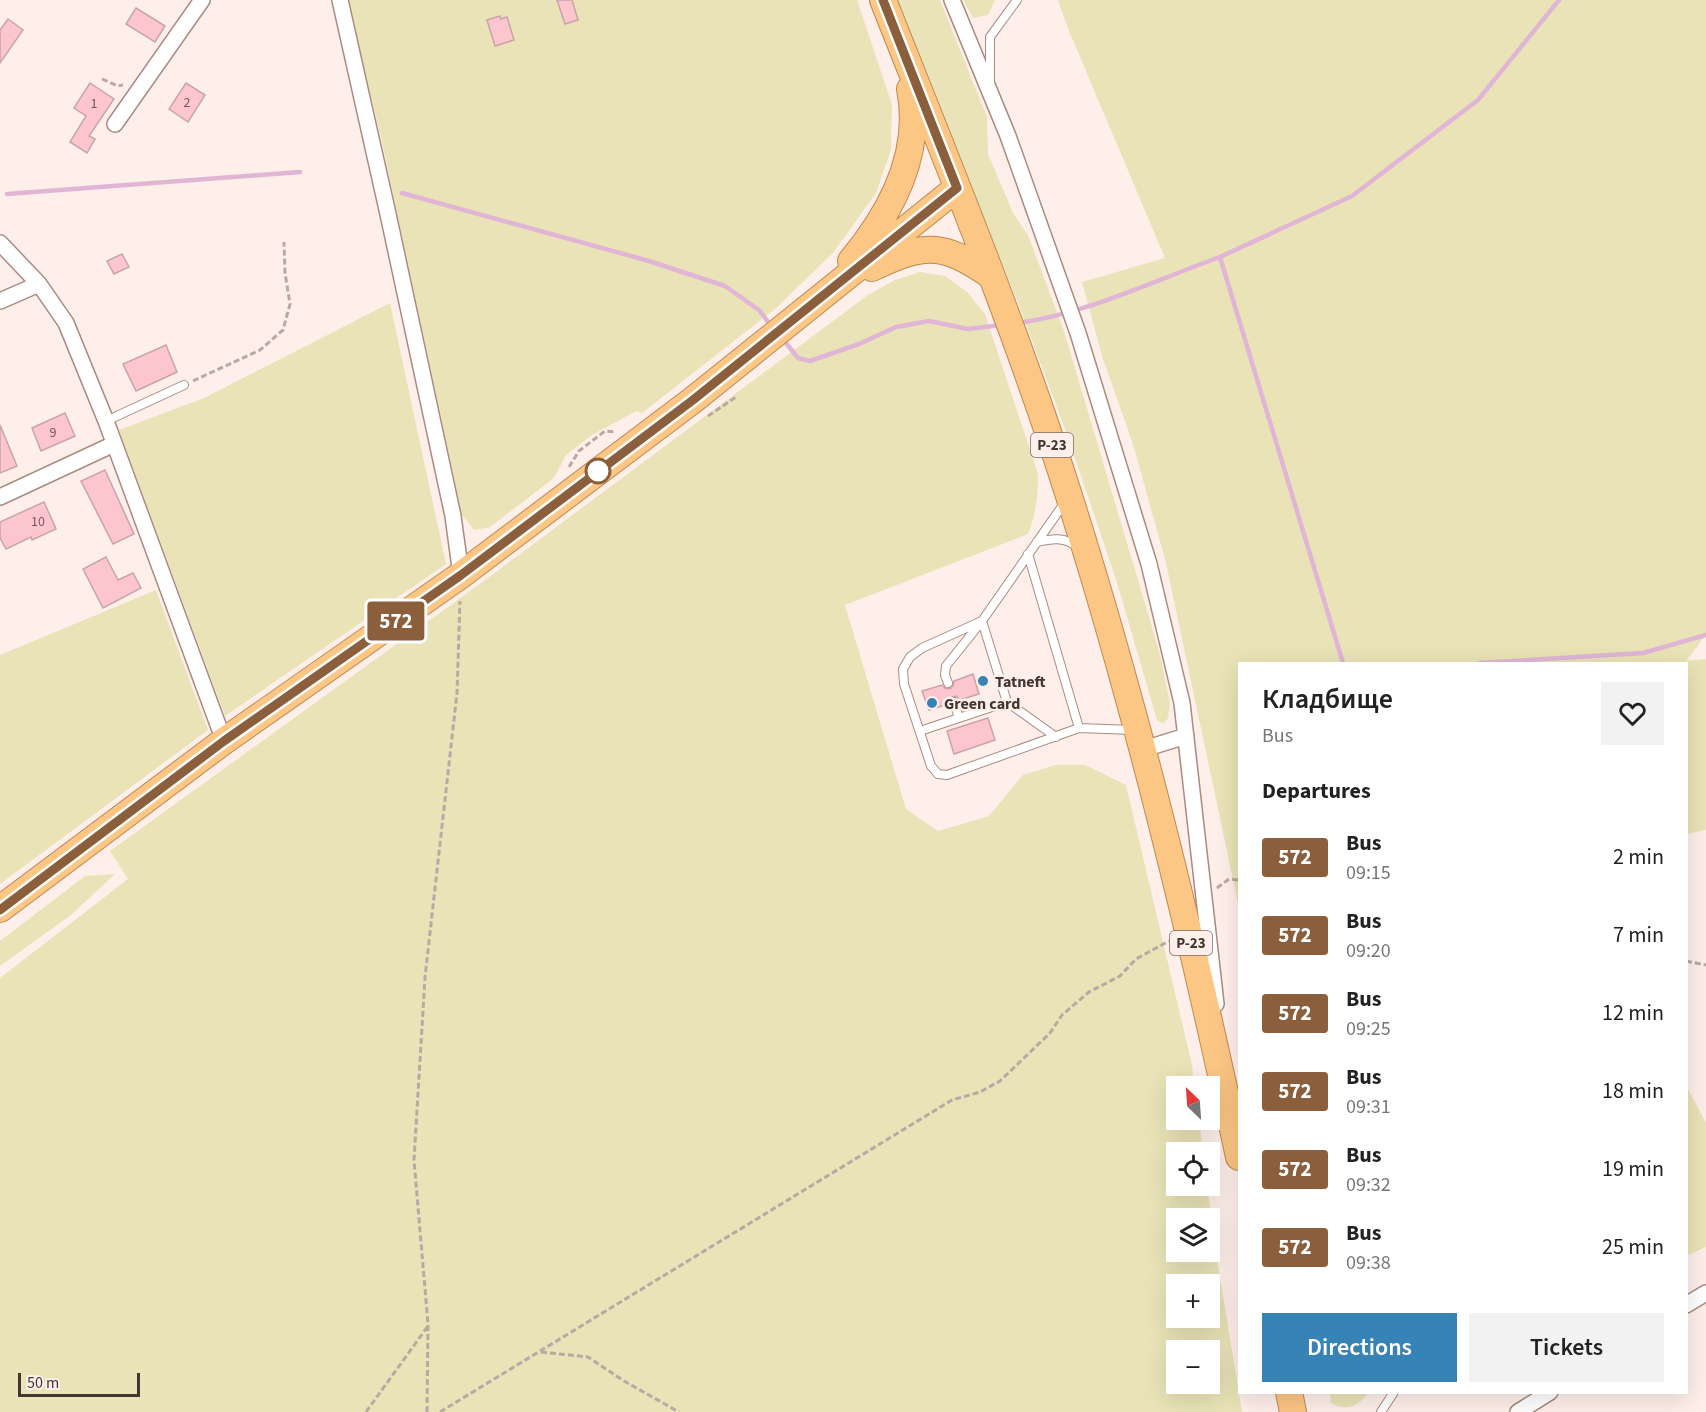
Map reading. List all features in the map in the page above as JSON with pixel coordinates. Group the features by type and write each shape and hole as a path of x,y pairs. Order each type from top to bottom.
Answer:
{"highway":[{"name":"Р-23","path":"883,0 1009,324 1088,557 1141,739 1189,932 1238,1152"},
{"path":"818,300 866,243 887,210 902,180 913,129 912,96 902,47"},
{"path":"0,909 224,741 461,575 693,400 957,188"},
{"path":"818,300 868,270 899,255 923,249 946,251 966,258 990,275"},
{"path":"1289,1394 1293,1412"}],"street":[{"path":"115,124 202,0"},
{"path":"340,0 453,516 461,575"},
{"path":"952,0 1008,136 1078,333 1149,564 1173,659 1186,736 1226,1094"},
{"path":"0,243 39,284 66,322 106,421 224,741"},
{"path":"0,301 39,284"},
{"path":"0,497 114,444"},
{"path":"1141,739 1186,736"},
{"path":"1688,1304 1706,1293"},
{"path":"1518,1412 1547,1394"}],"lane":[{"path":"990,92 990,37 1017,0"},
{"path":"106,421 184,385"},
{"path":"948,683 945,675 946,666 982,621 1069,496"},
{"path":"1037,542 1053,538 1066,539 1088,557"},
{"path":"1028,554 1078,728"},
{"path":"982,621 1007,702 1056,736"},
{"path":"982,621 922,648 909,657 903,669 904,684 931,766 938,774 947,775 1078,728 1141,739"},
{"path":"954,702 959,718"},
{"path":"920,732 1007,702"},
{"path":"1382,1412 1393,1394"}],"path":[{"path":"184,385 260,350 282,330 290,304 285,273 284,242"},
{"path":"426,1412 428,1324 414,1160 425,976 457,693 461,575"},
{"path":"440,1412 952,1100 980,1092 1000,1081 1050,1032 1062,1015 1089,992 1120,976 1136,959 1189,932"},
{"path":"1688,961 1706,965"},
{"path":"366,1412 428,1324"},
{"path":"539,1352 588,1357 624,1382 679,1412"}],"shaded area":[{"path":"348,0 857,0 892,105 891,150 876,193 833,253 775,309 642,413 636,411 592,435 566,455 554,478 490,527 474,530 462,515 380,133"},
{"path":"895,0 940,0 987,117 988,154 1013,213 1028,235 1064,331 1160,654 1170,703 1168,718 1164,724 1157,720 1116,579 1065,429 1017,300"},
{"path":"963,0 995,0 988,15 973,18"},
{"path":"1058,0 1706,0 1706,635 1686,661 1706,659 1706,830 1688,834 1688,662 1238,662 1238,903 1166,563 1133,444 1102,356 1082,282 1165,258"},
{"path":"920,272 945,276 967,292 985,314 1038,474 1036,505 1028,534 845,605 906,809 938,831 989,816 1023,775 1056,765 1085,765 1126,785 1192,1065 1193,1076 1166,1076 1166,1130 1200,1130 1202,1142 1166,1142 1166,1196 1208,1196 1210,1208 1166,1208 1166,1262 1217,1262 1219,1274 1166,1274 1166,1328 1220,1328 1220,1277 1242,1412 0,1412 0,978 128,879 110,851 477,586 868,295 895,280"},
{"path":"390,303 446,564 225,716 119,430 204,398"},
{"path":"156,590 208,730 0,884 0,655"},
{"path":"115,874 71,915 0,966 0,941 85,876"},
{"path":"1688,1089 1706,1123 1706,1247 1688,1255"},
{"path":"1330,1394 1367,1394 1352,1406 1342,1407 1331,1403"}],"building":[{"path":"557,0 572,0 578,20 565,24"},
{"path":"136,8 165,26 155,42 126,24"},
{"path":"500,16 501,19 507,17 514,40 495,46 487,20"},
{"path":"8,19 23,30 0,63 0,30"},
{"path":"90,83 114,99 89,136 95,139 87,153 70,142 86,116 74,108"},
{"path":"186,83 205,95 188,122 169,109"},
{"path":"122,254 129,267 114,274 107,261"},
{"path":"166,345 177,372 136,391 123,364"},
{"path":"65,413 75,436 41,451 32,428"},
{"path":"0,425 17,466 0,473"},
{"path":"105,470 134,534 113,544 81,481"},
{"path":"44,502 56,529 32,540 31,537 6,549 0,538 0,522"},
{"path":"106,557 118,580 133,573 141,588 103,608 83,569"},
{"path":"973,674 979,694 960,700 956,696 952,697 948,704 929,710 922,691 942,685 950,689 954,681"},
{"path":"988,718 995,740 954,754 947,731"}],"waterway":[{"path":"1220,257 1352,196 1478,100 1559,0"},
{"path":"7,194 300,172"},
{"path":"402,193 649,261 725,286 759,310 772,327"},
{"path":"1018,323 1043,319 1094,304 1220,257 1343,662"},
{"path":"782,338 798,358 810,361 859,344 896,327 929,321 968,329 1001,325"},
{"path":"1495,662 1643,653 1706,635"}],"bus line":[{"name":"572","path":"0,910 224,741 461,575 693,400 957,188 883,0"}],"place":[{"name":"Tatneft","path":"983,681"},
{"name":"Green card","path":"932,703"}]}
